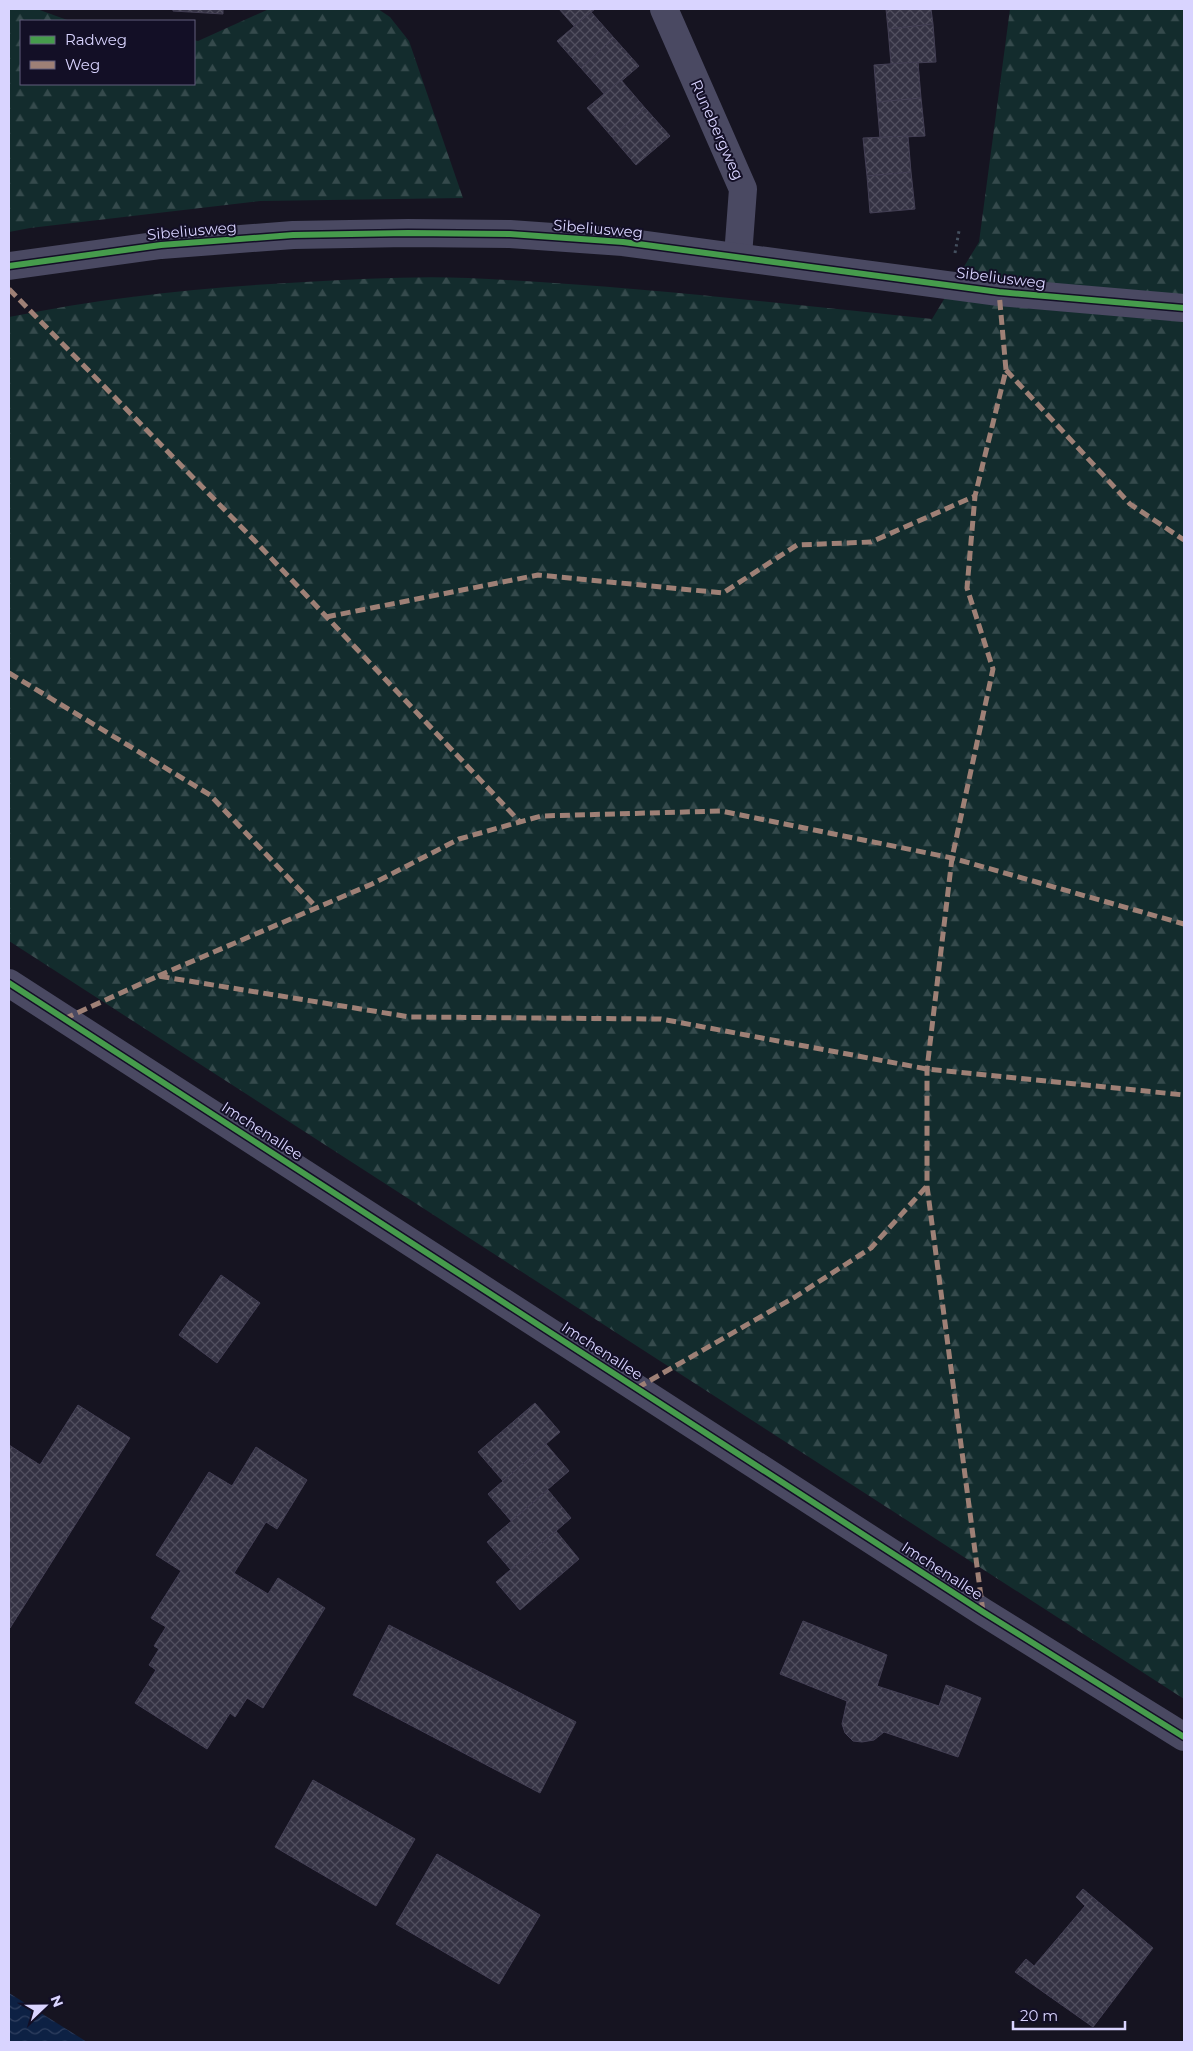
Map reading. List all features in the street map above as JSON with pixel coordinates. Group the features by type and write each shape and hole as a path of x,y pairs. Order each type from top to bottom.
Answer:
{"street":[{"name":"Runebergweg","path":"664,9 743,189 738,256"},
{"name":"Sibeliusweg","path":"9,266 161,245 293,234 520,235 623,242 999,292 1184,308"},
{"name":"Imchenallee","path":"9,983 983,1612 1184,1737"}],"path":[{"path":"955,252 959,232"}],"green space":[{"path":"9,9 37,9 67,20 20,20 20,85 195,85 195,40 198,41 269,9 378,9 390,17 409,41 463,198 260,201 9,232"},
{"path":"1010,9 1184,9 1184,1699 9,941 9,317 119,298 193,290 268,284 427,277 526,281 642,290 932,319 979,242"}],"water":[{"path":"9,1993 87,2042 9,2042"}],"building":[{"path":"173,9 223,9 223,14 173,11"},
{"path":"559,9 595,9 574,26"},
{"path":"886,9 931,9 933,24 888,29"},
{"path":"591,12 614,38 581,68 557,41"},
{"path":"933,24 936,62 891,64 888,29"},
{"path":"614,38 639,66 605,95 581,68"},
{"path":"918,62 921,98 877,102 874,65"},
{"path":"621,80 645,108 612,137 587,108"},
{"path":"921,98 925,136 880,138 877,102"},
{"path":"645,108 670,136 636,165 612,137"},
{"path":"908,136 911,172 867,176 863,138"},
{"path":"911,172 915,209 870,213 867,176"},
{"path":"221,1275 260,1303 217,1363 179,1335"},
{"path":"535,1403 560,1432 503,1481 478,1452"},
{"path":"78,1405 130,1438 10,1628 9,1445 40,1465"},
{"path":"546,1444 569,1471 511,1521 488,1494"},
{"path":"256,1447 307,1480 277,1529 266,1522 234,1573 268,1594 278,1578 325,1608 263,1708 247,1698 235,1717 230,1713 207,1749 135,1703 156,1670 149,1665 159,1649 154,1646 166,1627 151,1618 181,1571 156,1555 209,1472 232,1486"},
{"path":"548,1490 571,1518 511,1570 487,1542"},
{"path":"556,1531 579,1559 520,1610 496,1582"},
{"path":"803,1621 887,1655 877,1686 939,1706 946,1685 981,1698 958,1757 884,1732 874,1740 853,1741 845,1733 842,1724 847,1701 780,1674"},
{"path":"389,1625 576,1722 540,1793 353,1695"},
{"path":"313,1780 415,1839 376,1906 275,1847"},
{"path":"437,1854 540,1915 499,1984 396,1924"},
{"path":"1083,1889 1153,1948 1093,2027 1015,1972 1026,1959 1034,1966 1085,1906 1076,1897"}],"marked path":[{"path":"9,289 254,540 520,822"},
{"path":"983,1612 927,1186 927,1069 952,858 993,669 967,588 975,496 1006,370 999,292"},
{"path":"1006,370 1130,504 1184,540"},
{"path":"326,617 538,575 723,593 797,545 871,542 975,496"},
{"path":"9,673 210,795 317,908"},
{"path":"158,976 372,884 459,839 541,816 721,811 952,858 1184,924"},
{"path":"64,1019 158,976 410,1017 661,1019 927,1069 1184,1095"},
{"path":"637,1388 795,1297 871,1248 927,1186"}],"cycle path":[{"path":"9,266 161,245 293,235 510,234 623,242 999,292 1184,308"},
{"path":"9,983 983,1612 1184,1737"}]}
